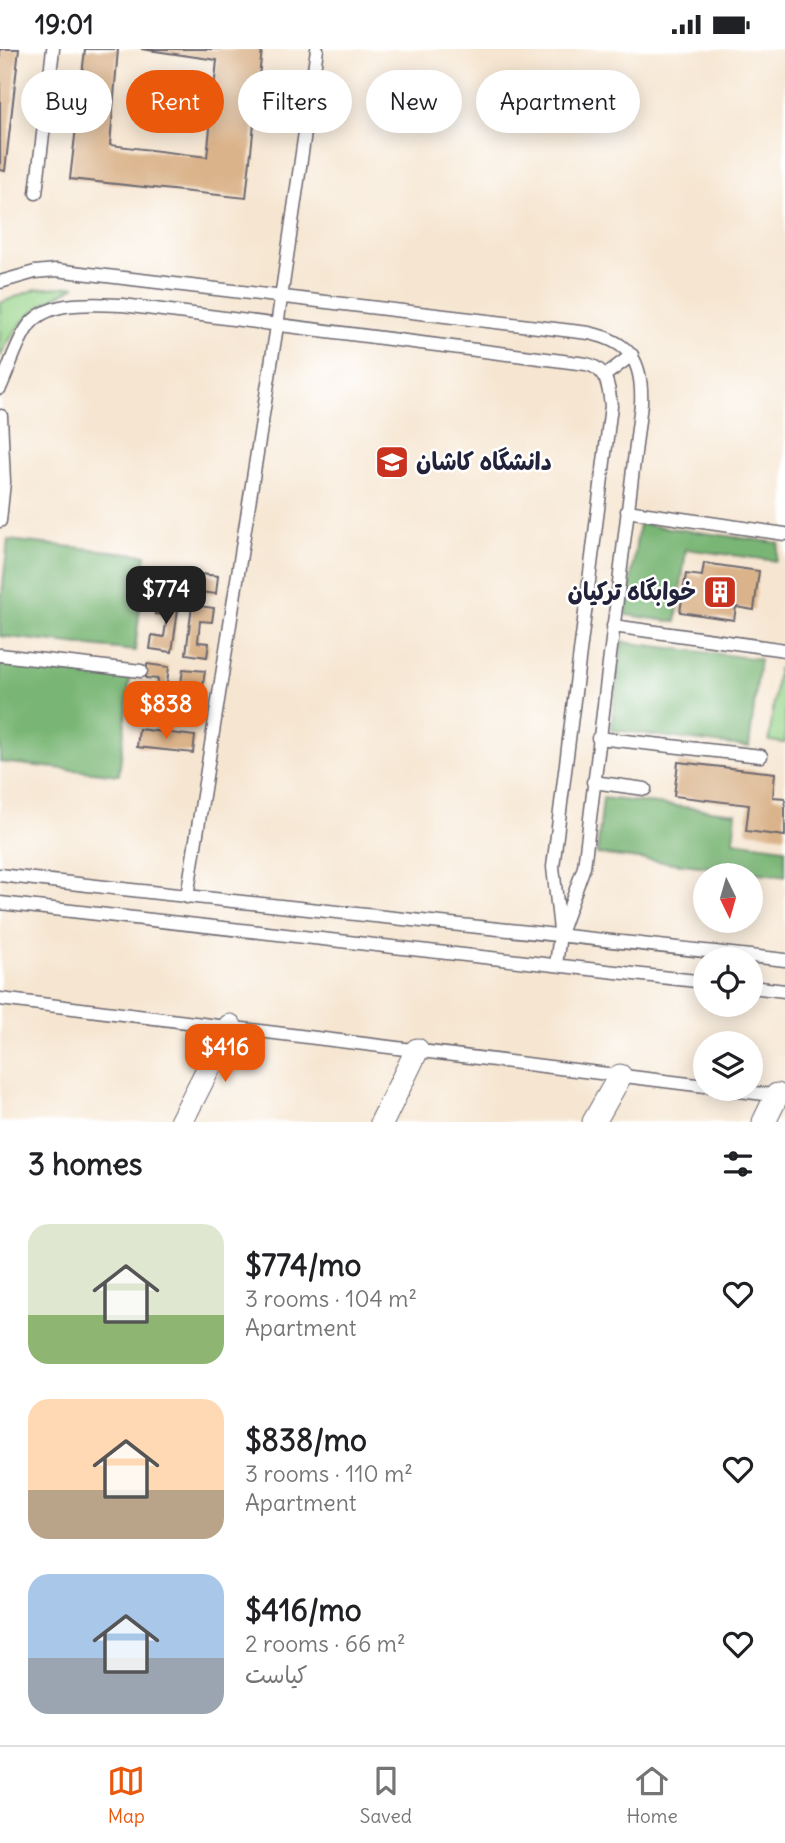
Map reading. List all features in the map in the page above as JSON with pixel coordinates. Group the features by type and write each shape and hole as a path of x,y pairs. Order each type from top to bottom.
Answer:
{"street":[{"path":"181,1122 230,1026"},
{"path":"382,1122 417,1050"},
{"path":"594,1122 620,1076"},
{"path":"764,1122 781,1096"}],"lane":[{"path":"36,193 53,49"},
{"path":"187,897 277,326 317,49"},
{"path":"0,282 35,272 56,270 589,333 619,342 632,355 639,368 642,386 584,867 560,934 556,965"},
{"path":"0,388 27,327 45,312 67,306 93,304 123,305 594,365 609,385 611,405 553,867 560,934"},
{"path":"604,376 632,355"},
{"path":"0,405 4,482 0,521"},
{"path":"627,511 785,534"},
{"path":"613,627 785,650"},
{"path":"0,655 141,671"},
{"path":"598,738 761,756"},
{"path":"593,782 645,789"},
{"path":"0,875 785,960"},
{"path":"0,903 693,981"},
{"path":"763,988 785,991"},
{"path":"0,999 693,1085"},
{"path":"763,1094 781,1096"}],"green space":[{"path":"76,286 31,314 15,331 0,357 0,303 36,289"},
{"path":"639,524 779,543 776,561 686,549 676,622 626,615"},
{"path":"8,540 146,555 135,651 0,636 0,610"},
{"path":"622,642 760,659 749,747 611,730"},
{"path":"0,664 130,679 119,775 0,762"},
{"path":"778,669 785,670 785,743 769,741"},
{"path":"603,798 736,813 733,841 785,848 785,876 763,873 763,863 693,863 693,865 597,854"}],"building":[{"path":"0,49 19,49 5,171 0,170"},
{"path":"85,49 118,49 112,121 112,70 83,70"},
{"path":"141,49 262,49 260,70 238,70 238,133 253,133 246,198 70,179 75,133 111,133 110,145 207,157 209,133 224,133 224,70 216,70 217,60"},
{"name":"خوابگاه ترکیان","path":"704,563 759,571 754,610 736,607 734,620 680,612 686,574 702,576"},
{"path":"162,570 218,576 216,594 160,587"},
{"path":"156,600 179,603 172,652 150,649 152,635 164,637 167,615 155,614"},
{"path":"192,605 214,608 212,622 200,621 198,642 209,643 207,657 186,654"},
{"path":"147,664 169,667 163,716 141,713 143,699 155,701 158,679 146,678"},
{"path":"183,669 205,671 203,685 191,684 188,705 200,706 198,721 176,718"},
{"path":"139,729 195,736 193,753 137,747"},
{"path":"678,762 775,773 773,797 785,798 785,836 746,831 749,805 674,796"}],"place":[{"name":"دانشگاه کاشان","path":"392,462"},
{"name":"خوابگاه ترکیان","path":"720,592"}]}
